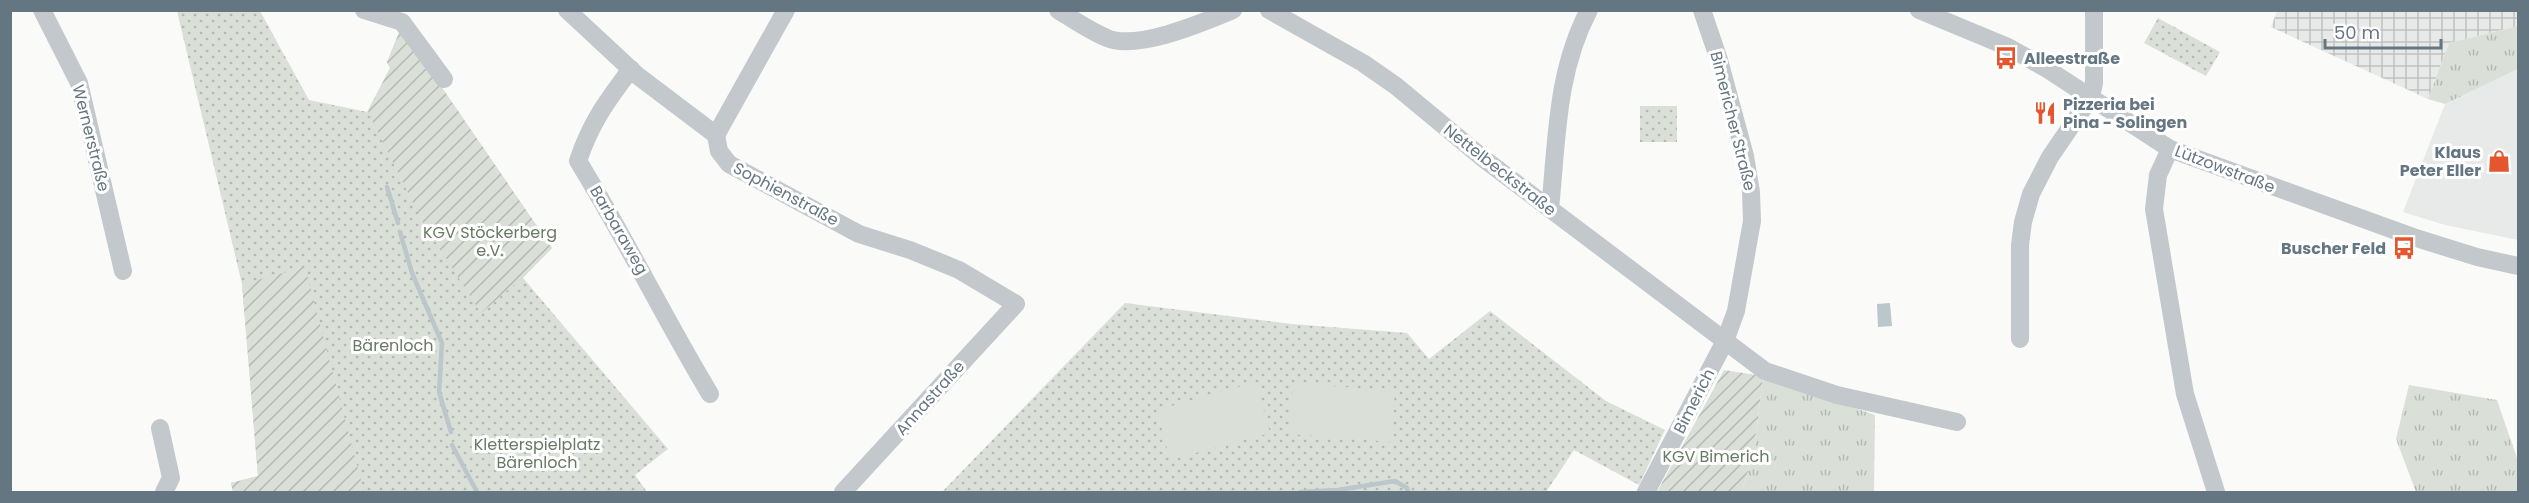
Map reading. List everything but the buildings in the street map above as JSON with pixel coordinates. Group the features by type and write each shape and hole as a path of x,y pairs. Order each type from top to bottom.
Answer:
{"street":[{"name":"Wernerstraße","path":"42,10 79,83 123,271"},
{"path":"364,10 402,22 444,79"},
{"name":"Sophienstraße","path":"567,10 631,69 716,135 719,151 729,164 859,234 959,270 1016,304"},
{"path":"716,135 786,10"},
{"path":"1058,10 1108,39 1130,42 1184,29 1233,10"},
{"name":"Nettelbeckstraße","path":"1269,10 1363,63 1396,86 1456,137 1725,341"},
{"path":"1550,209 1561,91 1577,34 1589,10"},
{"name":"Bimericher Straße","path":"1702,10 1719,60 1744,152 1752,204 1752,221 1736,311 1725,341"},
{"name":"Lützowstraße","path":"1920,10 2008,47 2170,148 2413,237 2477,257 2518,266"},
{"path":"2020,339 2020,245 2023,222 2031,194 2050,157 2091,97 2094,83 2094,10"},
{"name":"Barbaraweg","path":"631,69 599,111 578,161 618,226 688,358 710,394"},
{"path":"2170,148 2158,175 2154,209 2185,394 2216,492"},
{"name":"Annastraße","path":"843,492 1016,304"},
{"path":"1725,341 1765,371 1837,395 1956,422"},
{"name":"Bimerich","path":"1646,492 1725,341"},
{"path":"160,428 171,478 164,492"}],"shaded area":[{"path":"2277,11 2518,11 2518,26 2449,43 2428,99 2271,27"},
{"path":"2518,69 2518,240 2445,225 2403,212 2445,104"},
{"path":"1890,303 1892,326 1878,327 1877,304"}],"green space":[{"name":"Bärenloch","path":"177,11 260,11 309,100 367,112 390,68 387,62 401,28 552,248 523,278 668,449 635,475 647,492 233,492 231,483 258,476 242,284"},
{"path":"2158,18 2220,52 2206,76 2144,43"},
{"path":"2518,26 2518,69 2445,104 2428,99 2449,43"},
{"name":"KGV Stöckerberg e.V.","path":"401,28 552,248 522,278 481,313 421,219 368,112 390,68 387,62"},
{"path":"1640,106 1677,106 1677,142 1640,142"},
{"path":"305,267 364,492 233,492 231,483 258,476 242,284"},
{"path":"1125,303 1292,324 1407,333 1429,359 1490,311 1606,401 1665,430 1639,485 1574,450 1546,492 942,492"},
{"name":"KGV Bimerich","path":"1724,370 1763,376 1753,449 1741,492 1657,492"},
{"path":"1763,376 1875,415 1874,492 1741,492 1753,449"},
{"path":"1256,382 1270,433 1170,460 1157,410"},
{"path":"1293,383 1395,391 1391,442 1289,434"},
{"path":"2409,385 2497,400 2518,461 2518,492 2416,492 2396,439"}],"waterway":[{"path":"387,187 398,223"},
{"path":"400,232 412,273 442,343 439,392 451,432"},
{"path":"452,445 477,492"},
{"path":"1300,492 1338,490 1395,481 1407,488 1408,492"}],"place":[{"name":"Alleestraße","path":"2006,58"},
{"name":"Pizzeria bei Pina - Solingen","path":"2045,113"},
{"name":"Klaus Peter Eller","path":"2499,161"},
{"name":"Buscher Feld","path":"2404,248"}],"park label":[{"name":"Kletterspielplatz Bärenloch","path":"537,453"}]}
